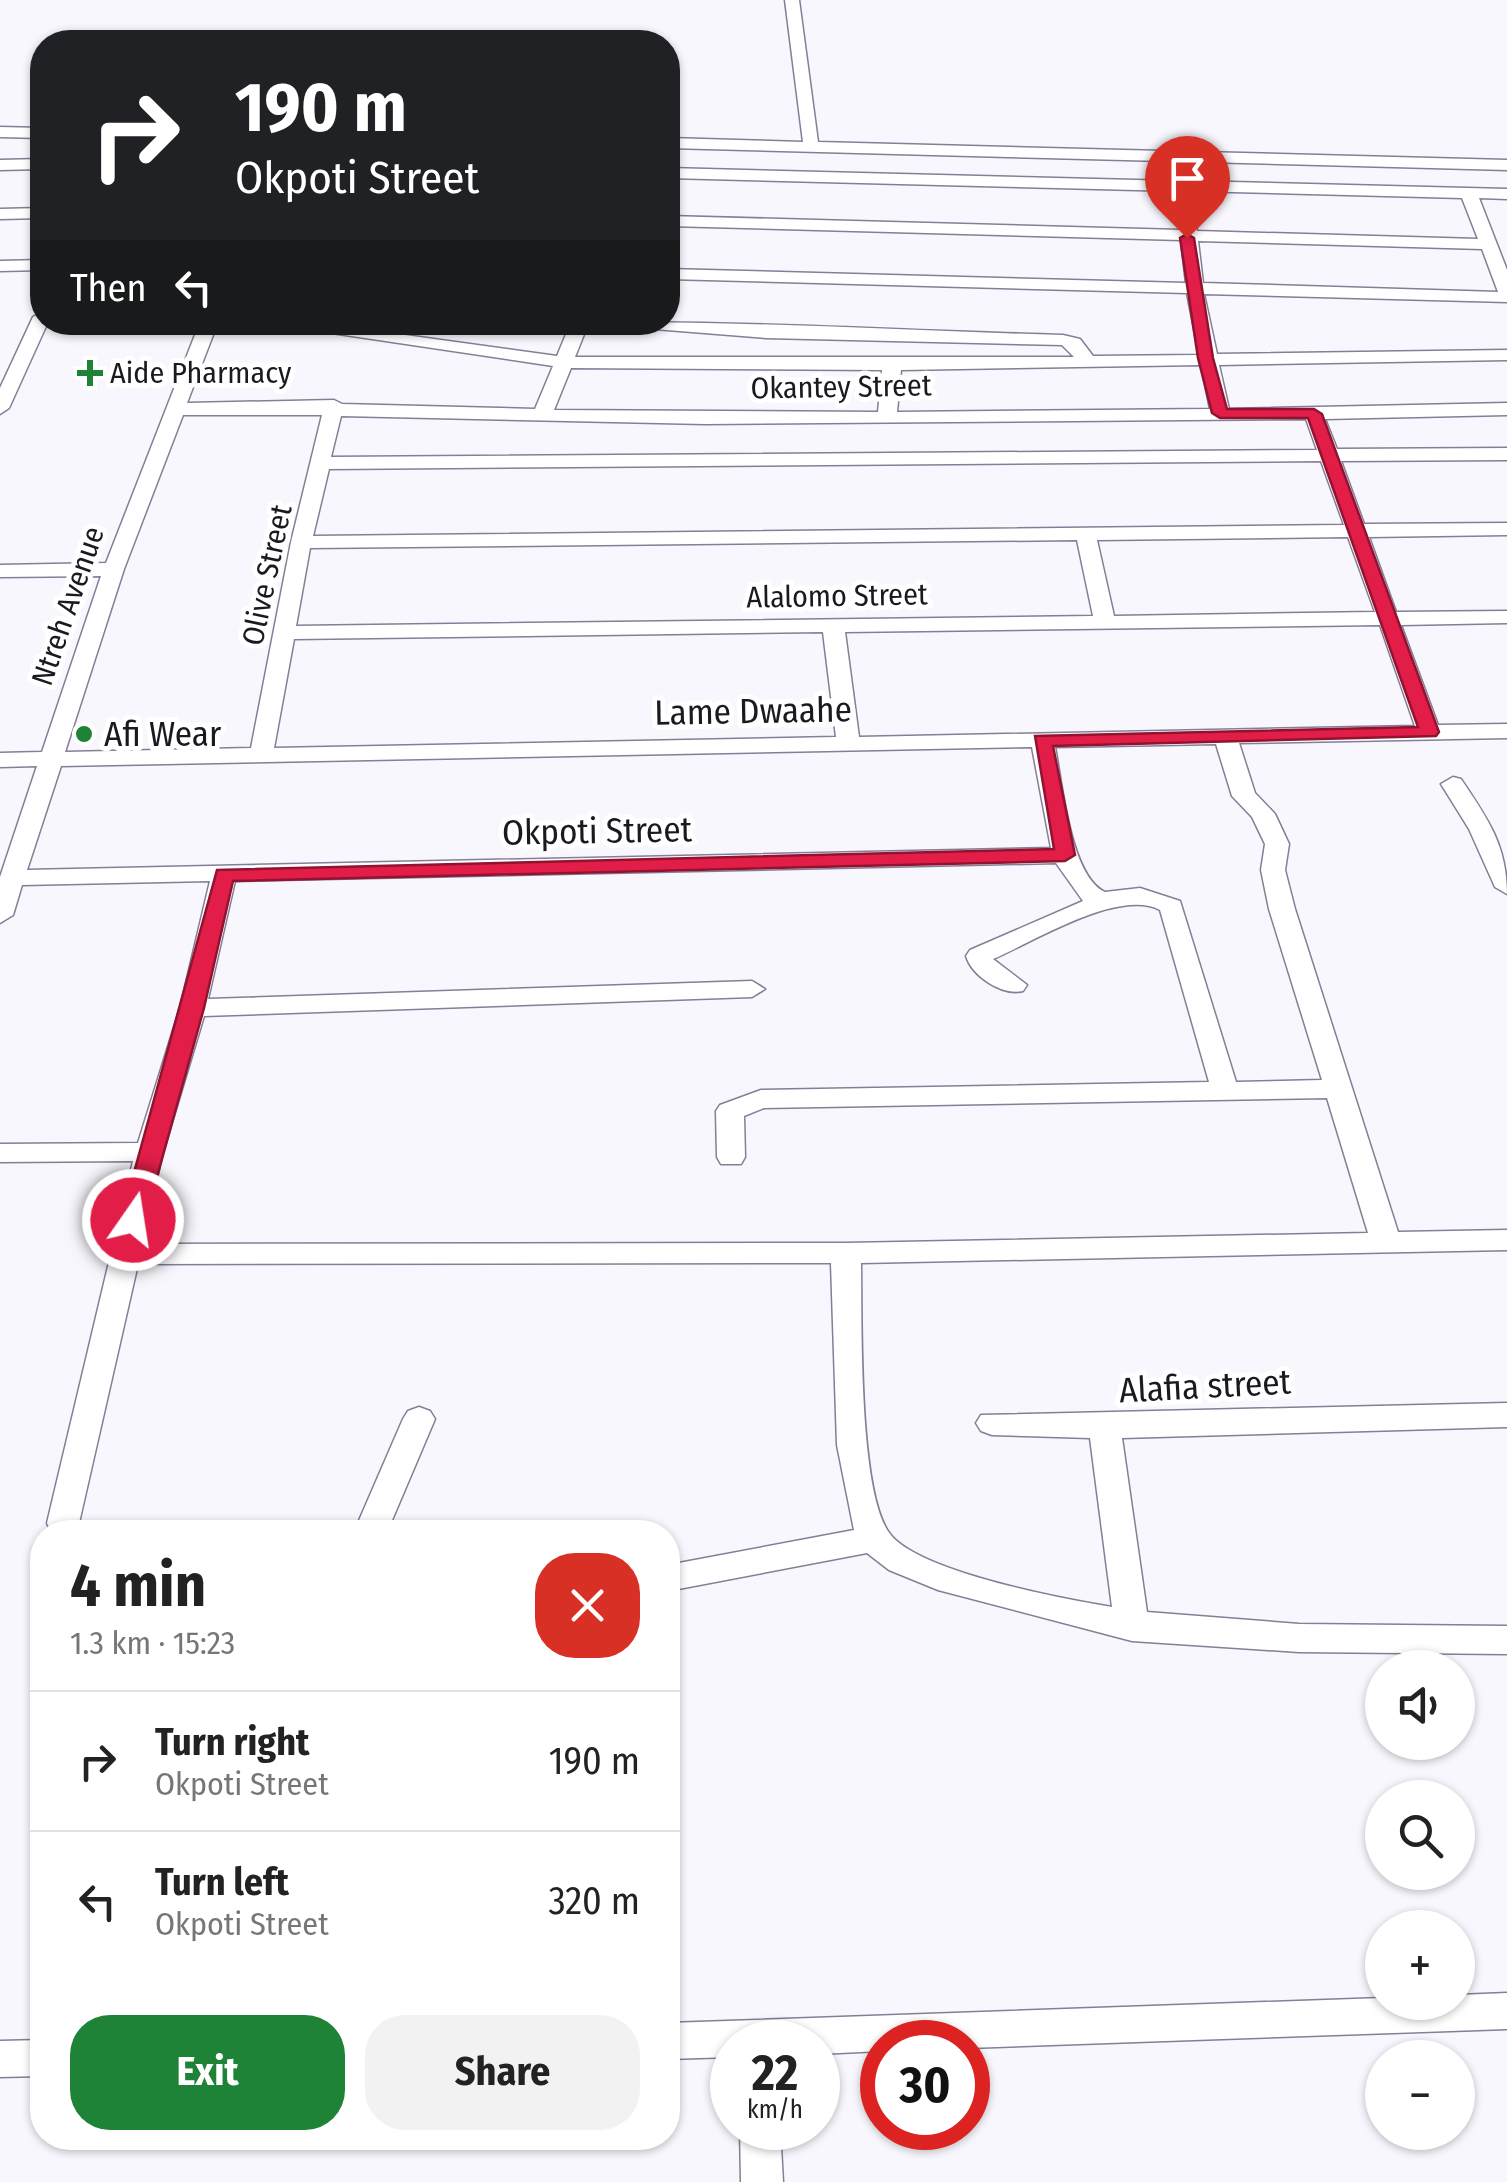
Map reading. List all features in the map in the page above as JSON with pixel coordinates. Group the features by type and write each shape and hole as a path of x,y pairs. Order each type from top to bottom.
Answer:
{"street":[{"path":"792,0 811,145"},
{"path":"0,132 30,133"},
{"path":"680,142 1507,165"},
{"path":"1182,154 1187,238 1206,358 1220,413"},
{"path":"0,165 30,164"},
{"path":"680,173 1507,194"},
{"path":"680,274 1195,291 1507,294 1469,194"},
{"path":"0,214 30,213"},
{"path":"680,222 1488,244"},
{"path":"0,266 30,265"},
{"path":"680,326 766,332 1063,340 1074,343 1086,360"},
{"path":"0,408 34,335"},
{"name":"Ntreh Avenue","path":"0,916 114,569 204,335"},
{"path":"378,335 560,362 892,365 1507,355"},
{"path":"543,414 574,335"},
{"path":"886,417 892,365"},
{"name":"Okantey Street","path":"175,409 334,406 543,414 886,417 1507,409"},
{"name":"Olive Street","path":"261,756 301,542 324,463 334,406"},
{"path":"1314,414 1429,732"},
{"path":"324,463 1507,454"},
{"path":"301,542 1358,534 1507,529"},
{"path":"1086,535 1105,622"},
{"path":"0,571 114,569"},
{"name":"Alalomo Street","path":"285,633 1507,617"},
{"path":"834,626 848,744"},
{"name":"Lame Dwaahe","path":"0,760 1507,731"},
{"path":"1226,738 1244,796 1263,814 1277,844 1273,870 1282,909 1386,1242"},
{"path":"1042,740 1065,855 1076,884 1089,896 1105,900"},
{"path":"1453,784 1482,829 1507,887"},
{"name":"Okpoti Street","path":"13,878 1065,855"},
{"path":"65,1520 149,1152 194,1008 224,875"},
{"path":"1014,986 982,966 979,956 1105,900 1160,898 1171,906 1226,1094"},
{"path":"194,1008 752,989"},
{"path":"731,1157 730,1112 762,1100 1338,1089"},
{"path":"0,1153 149,1152"},
{"path":"125,1254 846,1253 1507,1240"},
{"path":"846,1253 848,1383 863,1504 874,1539 901,1560 1012,1601 1132,1627 1298,1641 1507,1640"},
{"name":"Alafia street","path":"1132,1627 1104,1428 1507,1415"},
{"path":"375,1520 419,1419"},
{"path":"992,1422 1104,1428"},
{"path":"680,1576 874,1539"},
{"path":"840,2037 1507,2011"},
{"path":"680,2041 710,2041"},
{"path":"0,2059 30,2058"},
{"path":"761,2150 762,2182"}],"place":[{"name":"Aide Pharmacy","path":"90,373"},
{"name":"Afi Wear","path":"84,734"}],"route":[{"path":"133,1220 149,1152 194,1008 224,875 1065,855 1042,740 1429,732 1314,414 1220,413 1206,358 1187,238"}]}
